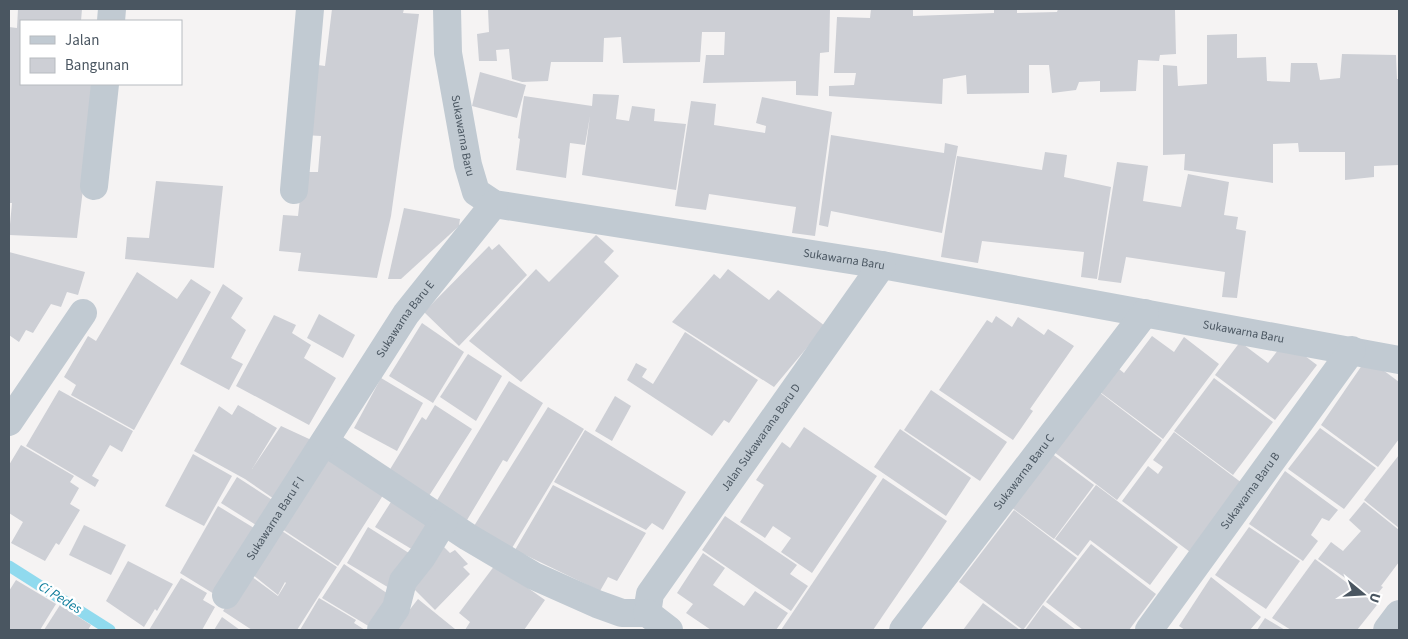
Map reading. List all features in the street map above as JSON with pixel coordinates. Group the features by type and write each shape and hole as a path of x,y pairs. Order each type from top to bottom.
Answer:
{"street":[{"path":"294,190 310,9"},
{"name":"Sukawarna Baru","path":"446,9 448,53 468,165 476,192 494,204 882,266 1399,360"},
{"path":"94,186 105,85"},
{"name":"Sukawarna Baru E","path":"325,442 406,314 494,204"},
{"name":"Jalan Sukawarana Baru D","path":"647,613 650,594 882,266"},
{"name":"Sukawarna Baru C","path":"903,630 1145,313"},
{"path":"9,422 83,314"},
{"name":"Sukawarna Baru B","path":"1149,630 1352,350"},
{"path":"325,442 503,559 534,576 622,613 647,613 669,630"},
{"name":"Sukawarna Baru F I","path":"226,595 325,442"},
{"path":"381,630 396,608 403,581 422,557 444,521"},
{"path":"1387,630 1399,614"}],"building":[{"path":"18,9 82,9 81,20 20,20 20,85 96,85 77,238 9,235 12,203 9,203 9,27 17,28"},
{"path":"332,9 404,9 403,13 419,14 391,216 377,278 298,271 301,253 279,251 283,215 298,216 303,172 318,172 321,136 304,135 311,64 325,66"},
{"path":"488,9 830,9 829,52 820,53 818,96 796,95 796,81 703,83 706,55 724,55 725,32 702,32 700,62 623,63 621,37 604,38 603,62 551,62 548,81 522,82 512,79 509,49 496,50 497,61 479,61 477,34 489,32"},
{"path":"871,9 913,9 913,16 994,13 994,9 1017,9 1017,13 1057,12 1058,9 1175,10 1176,54 1160,55 1159,61 1138,60 1136,91 1100,92 1100,81 1079,82 1076,90 1052,93 1049,65 1029,65 1029,93 967,94 966,75 943,79 942,104 829,96 829,86 854,85 856,73 834,73 837,17 870,18"},
{"path":"1237,34 1237,58 1266,57 1267,81 1290,82 1291,63 1317,63 1320,80 1340,78 1342,54 1396,55 1397,79 1399,79 1399,165 1374,166 1374,177 1345,180 1345,152 1299,152 1298,143 1273,144 1273,183 1184,170 1185,154 1163,155 1163,65 1177,66 1178,86 1207,84 1207,35"},
{"path":"480,72 526,85 517,118 472,106"},
{"path":"593,94 619,95 616,119 629,121 632,106 655,109 654,121 686,124 676,190 582,175 590,116 585,145 570,143 566,178 516,170 524,96 592,106"},
{"path":"762,97 832,112 815,236 792,233 796,207 709,194 706,210 675,206 691,101 716,104 714,125 765,133 766,126 756,123"},
{"path":"831,135 944,153 945,143 958,146 942,233 831,211 828,227 819,225"},
{"path":"1045,152 1067,155 1064,177 1111,187 1097,279 1081,277 1084,252 982,241 978,263 941,257 957,156 1042,170"},
{"path":"1117,162 1148,166 1143,201 1181,207 1188,174 1229,182 1224,215 1238,217 1236,229 1246,231 1237,298 1222,297 1225,272 1126,257 1121,283 1098,280"},
{"path":"156,181 223,186 214,268 125,259 127,237 149,238"},
{"path":"404,208 460,219 459,226 401,279 388,279"},
{"path":"596,235 614,251 604,262 619,276 521,382 469,341 536,269 549,282"},
{"path":"499,244 527,275 459,346 424,312 489,246 492,250"},
{"path":"9,252 85,272 78,295 67,292 61,307 51,304 33,333 26,330 19,342 9,335"},
{"path":"728,269 769,300 778,290 825,326 774,387 672,322 714,274 720,279"},
{"path":"137,272 177,299 191,279 211,292 134,430 71,395 76,385 64,377 88,336 96,341"},
{"path":"223,284 243,298 231,318 246,330 231,358 243,364 229,390 180,364"},
{"path":"319,314 355,335 343,358 307,338"},
{"path":"274,315 296,325 292,333 311,345 304,358 336,378 309,425 236,386"},
{"path":"996,316 1012,327 1018,317 1044,335 1048,329 1074,346 1030,409 1033,411 1013,440 939,390 987,320 992,323"},
{"path":"422,323 464,352 433,403 389,376"},
{"path":"685,332 758,380 729,423 724,420 712,436 627,380 636,363 647,369 642,377 653,384"},
{"path":"1152,336 1174,352 1184,337 1219,364 1163,439 1096,389 1114,365 1124,373"},
{"path":"1285,341 1317,365 1275,420 1215,375 1240,342 1268,363"},
{"path":"468,354 502,376 476,421 440,397"},
{"path":"1367,358 1399,382 1399,439 1378,467 1321,425"},
{"path":"381,378 423,403 397,451 354,428"},
{"path":"1214,378 1273,422 1233,475 1174,431"},
{"path":"509,381 543,403 507,462 503,460 467,520 436,502"},
{"path":"59,390 133,431 122,452 110,445 92,476 99,480 95,487 26,446"},
{"path":"931,390 1007,442 980,481 904,430"},
{"path":"1099,392 1162,440 1117,500 1054,452"},
{"path":"615,396 631,406 612,441 595,431"},
{"path":"238,405 277,428 252,469 281,426 320,444 280,503 245,479 194,451 219,406 232,415"},
{"path":"435,405 472,429 429,496 389,471 422,417 426,420"},
{"path":"548,407 584,429 512,548 474,526"},
{"path":"804,427 877,476 812,573 781,552 791,538 773,526 765,538 740,522 764,485 756,480 782,442 790,448"},
{"path":"1320,428 1376,468 1344,509 1288,469"},
{"path":"900,429 971,478 946,516 874,467"},
{"path":"585,430 686,492 663,530 652,523 646,530 554,482"},
{"path":"1174,432 1242,483 1190,552 1122,501 1148,466 1158,474 1163,467 1153,460"},
{"path":"21,445 74,476 70,482 79,488 70,504 80,510 59,545 56,543 45,561 11,543 23,522 9,513 9,465"},
{"path":"326,450 387,489 338,566 276,525"},
{"path":"1047,450 1094,485 1054,539 1007,504"},
{"path":"193,454 232,476 204,526 165,506"},
{"path":"1399,455 1399,528 1364,500"},
{"path":"1285,471 1338,510 1329,521 1322,518 1311,535 1318,541 1303,561 1249,524"},
{"path":"237,477 280,505 264,530 221,503"},
{"path":"883,478 947,521 923,557 873,630 781,630"},
{"path":"553,485 646,533 617,581 608,577 600,591 515,550"},
{"path":"1096,485 1178,547 1150,585 1090,540 1078,556 1055,539"},
{"path":"396,494 437,521 418,553 375,527"},
{"path":"1364,502 1399,530 1399,562 1374,598 1318,559 1331,542 1343,551 1361,531 1349,520"},
{"path":"218,506 259,531 219,597 180,573"},
{"path":"1014,510 1077,558 1023,630 959,582"},
{"path":"725,516 797,565 790,574 808,586 791,611 702,550"},
{"path":"84,525 126,545 111,575 69,555"},
{"path":"276,527 337,567 297,630 252,630 223,611 247,573 278,596 285,582 278,595 248,571"},
{"path":"368,527 412,555 391,589 347,563"},
{"path":"1249,527 1300,561 1266,609 1215,575"},
{"path":"1091,544 1156,594 1129,630 1083,630 1046,602"},
{"path":"443,546 450,553 455,550 468,564 463,567 470,574 435,610 408,583"},
{"path":"703,553 725,568 713,585 744,606 755,591 788,613 776,630 711,630 686,613 693,604 677,593"},
{"path":"1315,559 1377,605 1357,630 1291,630 1272,618"},
{"path":"128,561 173,584 157,611 155,609 144,627 106,601"},
{"path":"344,564 397,600 375,630 322,598"},
{"path":"495,565 545,600 524,630 465,630 470,622 459,613"},
{"path":"1211,577 1261,617 1250,630 1185,630 1179,626"},
{"path":"181,578 207,593 203,600 215,607 202,630 149,630"},
{"path":"16,580 56,604 40,630 9,630 9,591"},
{"path":"319,598 356,620 354,623 365,630 300,630"},
{"path":"418,599 455,629 394,630"},
{"path":"983,603 1020,630 963,630"},
{"path":"60,605 91,625 88,630 44,630"},
{"path":"1043,605 1076,630 1025,630"},
{"path":"222,617 240,630 214,630"},
{"path":"1265,618 1285,630 1257,630"}],"waterway":[{"name":"Ci Pedes","path":"9,566 110,630"}]}
